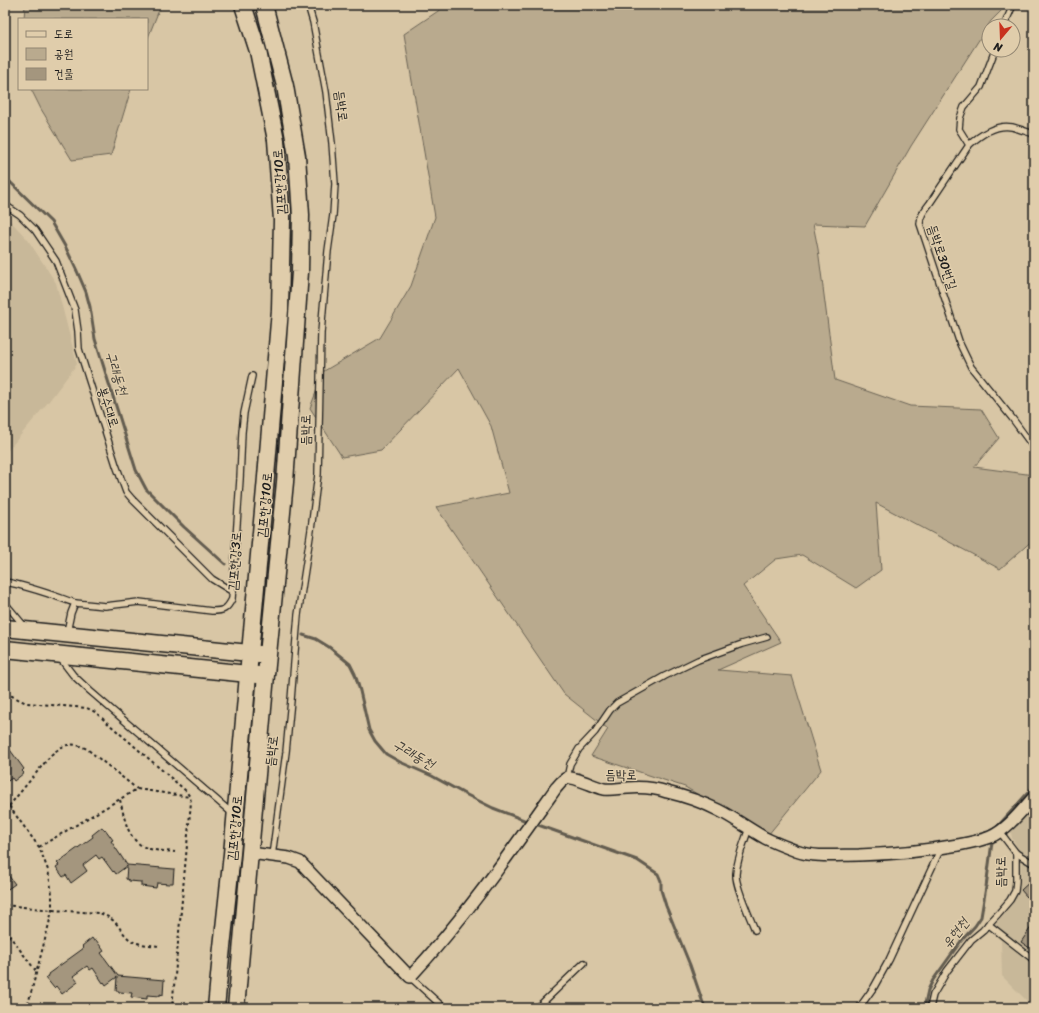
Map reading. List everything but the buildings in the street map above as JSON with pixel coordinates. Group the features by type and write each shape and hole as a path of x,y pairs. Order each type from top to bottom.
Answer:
{"street":[{"name":"김포한강10로","path":"216,1008 232,854 265,496 280,310 282,220 276,140 258,51 243,5"},
{"name":"김포한강10로","path":"236,1008 285,482 300,272 300,215 296,156 285,86 264,5"},
{"path":"5,628 268,656"},
{"path":"5,649 266,675"},
{"path":"250,854 289,858 300,862 410,977 455,925 556,788 567,778"},
{"name":"듬박로","path":"567,778 573,778 600,788 608,789 630,787 665,791 718,810 767,839 796,851 807,854 834,856 894,854 941,848 991,837 1000,832 1016,818 1034,796"}],"lane":[{"name":"듬박로","path":"272,856 290,708 298,615 318,474 322,333 335,184 326,92 313,22 308,5"},
{"path":"1007,18 1013,5"},
{"path":"992,58 981,87 964,107 960,118 959,129 969,145 978,138 1002,127 1012,127 1034,134"},
{"name":"듬박로30번길","path":"969,145 923,212 920,218 920,224 960,344 971,367 1034,448"},
{"name":"봉수대로","path":"5,205 20,215 35,230 56,261 66,284 75,310 79,349 126,492 212,579 233,592"},
{"name":"김포한강3로","path":"5,582 14,583 75,603 105,606 139,602 212,611 221,611 228,606 232,599 233,592 242,432 244,413 252,376"},
{"path":"5,603 28,630"},
{"path":"66,634 75,603"},
{"path":"567,778 570,764 579,749 595,732 610,710 617,703 665,676 698,660 742,644 767,637"},
{"path":"57,654 73,675 90,691 235,816"},
{"path":"749,828 738,862 736,874 737,884 755,930"},
{"name":"듬박로","path":"930,1008 933,995 947,971 970,940 988,924 1010,900 1015,891 1016,853 1000,832"},
{"path":"859,1008 874,987 889,960 941,848"},
{"path":"1016,853 1034,864"},
{"path":"988,924 1034,960"},
{"path":"537,1008 584,963"},
{"path":"410,977 444,1008"}],"path":[{"path":"5,695 12,696 26,703 86,708 95,712 186,791 190,797 191,802 172,1008"},
{"path":"9,806 51,755 59,748 72,744 87,749 137,789 190,797"},
{"path":"39,847 137,789"},
{"path":"120,799 126,825 130,833 140,845 150,849 175,852"},
{"path":"5,802 39,847 48,870 50,881 52,910 27,1008"},
{"path":"5,905 99,913 114,921 129,939 134,942 159,946"},
{"path":"5,930 36,971"}],"shaded area":[{"path":"5,215 28,240 56,283 77,364 49,401 5,454"},
{"path":"1034,803 1034,1008 1002,976 1001,940 989,931 1004,914 1019,890 1021,863 1019,850 1012,838 1011,832"}],"green space":[{"path":"25,5 161,5 148,38 148,18 24,18"},
{"path":"447,5 1007,5 994,18 981,18 981,37 911,146 865,226 813,224 818,249 835,380 910,406 981,409 999,438 974,467 1034,475 1034,539 1000,569 876,503 881,570 856,588 802,555 776,559 743,586 781,642 718,670 792,676 821,770 768,835 685,787 591,756 608,729 564,694 436,507 509,493 491,426 459,368 381,450 342,457 310,408 324,371 380,338 411,286 435,217 404,34"},
{"path":"32,90 131,90 111,155 72,160 41,109"}],"waterway":[{"name":"구래동천","path":"5,177 51,222 77,271 86,292 95,339 136,470 146,489 184,527 225,564"},
{"name":"구래동천","path":"303,635 316,639 329,647 350,664 355,674 360,691 369,730 375,741 386,754 493,808 637,860 658,874 661,881 661,890 666,906 706,1008"},
{"name":"유현천","path":"998,826 1034,786"},
{"name":"유현천","path":"924,1008 928,990 933,980 961,941 981,917 992,842"}]}
